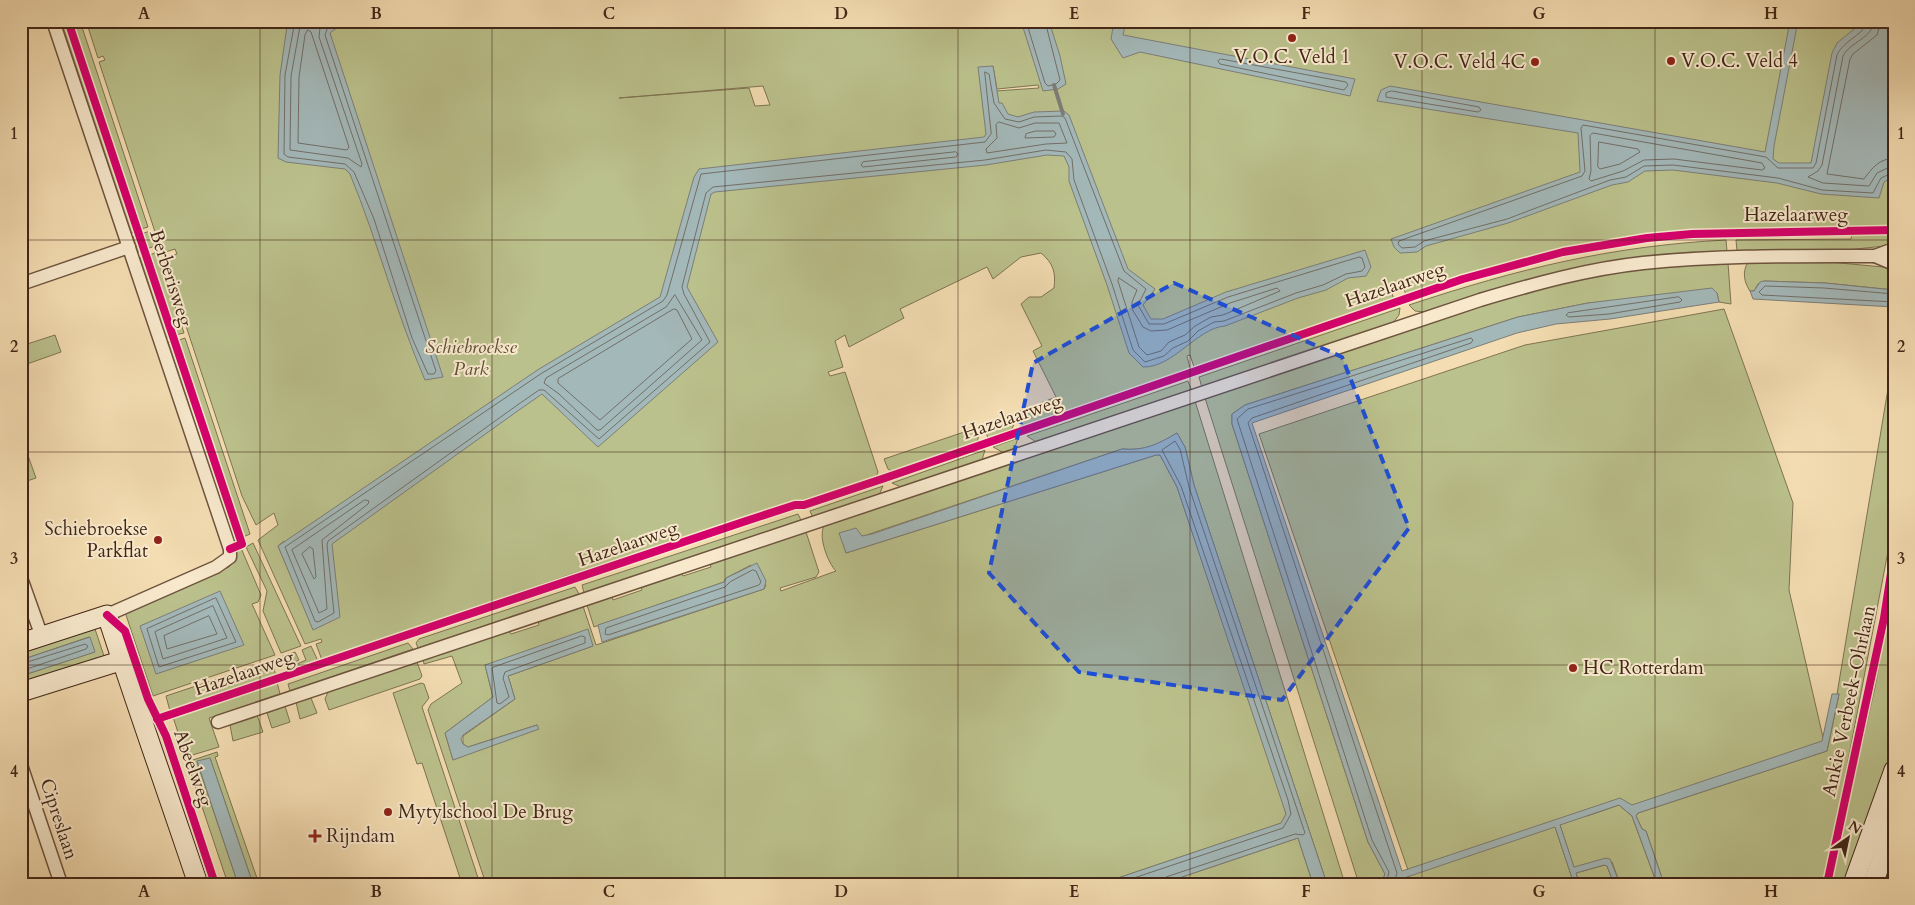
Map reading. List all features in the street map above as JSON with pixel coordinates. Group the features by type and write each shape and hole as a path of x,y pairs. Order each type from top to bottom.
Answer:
{"street":[{"name":"Berberisweg","path":"53,21 230,549 230,557 216,567 107,615"},
{"path":"21,284 129,247"},
{"name":"Hazelaarweg","path":"218,722 1480,300 1545,281 1642,264 1736,256 1874,256 1894,249"},
{"name":"Hazelaarweg","path":"1874,256 1894,264"},
{"path":"21,578 42,636"},
{"path":"21,643 107,615"},
{"name":"Abeelweg","path":"107,615 120,661 154,752 198,884"},
{"path":"21,692 120,661"},
{"name":"Cipreslaan","path":"21,766 60,884"},
{"path":"1853,884 1894,770"},
{"path":"1873,884 1894,824"}],"highlighted area":[{"path":"1174,283 1342,357 1409,528 1282,700 1079,672 989,573 1033,363"}],"green space":[{"path":"61,21 65,21 135,232 131,233"},
{"path":"72,21 80,21 148,227 141,229"},
{"name":"Schiebroekse Park","path":"86,21 1887,21 1884,181 1894,176 1894,226 1883,228 1701,230 1640,236 1572,247 1472,273 1406,295 1404,289 1392,293 1394,300 1194,367 1190,355 1187,356 1190,368 1023,425 1018,412 1056,397 1033,351 1042,346 1021,304 1029,297 1041,297 1054,288 1054,273 1051,264 1041,253 1021,257 993,279 987,267 900,309 904,318 849,347 845,335 835,341 843,367 828,372 830,376 845,372 878,472 876,477 569,575 322,660 316,644 322,642 321,639 305,644 258,540 278,525 274,513 256,525 242,496 164,259 177,254 175,249 162,253 99,62 105,60 103,56 98,58","holes":["993,66 997,89 1038,85 1039,88 981,92","763,86 770,105 755,106 749,88 619,98","284,541 314,629 278,546"]},
{"path":"150,231 155,246 138,252 133,237"},
{"path":"1852,234 1891,234 1894,235 1894,245 1837,251 1737,251 1736,240 1851,239"},
{"path":"1726,240 1727,251 1544,276 1424,312 1415,311 1409,305 1488,280 1565,261 1643,248"},
{"path":"157,252 184,333 175,335 150,255"},
{"path":"143,257 170,337 166,338 140,258"},
{"path":"1748,262 1829,262 1894,268 1894,290 1825,283 1764,281 1758,284 1754,291 1750,291 1744,277"},
{"path":"1728,263 1731,304 1719,302 1717,293 1588,303 1518,317 1245,405 1232,414 1232,424 1368,842 1385,874 1381,884 1359,884 1205,398 1458,311 1581,278 1655,266"},
{"path":"1400,308 1399,315 1393,323 1202,388 1199,377"},
{"name":"HC Rotterdam","path":"1724,309 1793,503 1789,590 1825,746 1632,810 1619,804 1587,816 1619,805 1632,816 1657,884 1620,884 1612,862 1574,868 1560,825 1555,827 1574,884 1399,884 1398,880 1410,876 1259,434 1525,345"},
{"path":"55,335 61,352 27,364 21,346"},
{"path":"185,338 250,534 243,537 176,341"},
{"path":"171,341 237,540 234,541 168,342"},
{"path":"1894,353 1894,520 1823,884 1664,884 1646,831 1642,829 1636,816 1638,813 1827,751 1839,694 1837,694"},
{"path":"1188,381 1192,391 1036,442 1027,436"},
{"path":"1195,401 1345,884 1327,884 1194,485 1185,447 1177,433 1151,446 1138,449 1122,449 843,543 846,553 1160,455 1177,487 1283,802 1286,814 1282,823 1100,884 486,884 428,710 431,704 462,683 452,656 424,664 423,659 509,631 511,634 539,625 538,621 583,606 596,645 764,589 766,585 751,565 726,578 724,582 594,627 587,605 612,596 613,600 642,590 641,587 681,573 683,576 711,567 710,564 806,532 819,572 816,577 780,588 781,591 836,571 830,562 823,543 822,531 824,526","holes":["593,646 508,676 515,699 463,736 463,744 468,747 537,725 453,760 445,733 493,697 485,665"]},
{"path":"1011,414 1014,424 1012,429 988,438 983,425"},
{"path":"976,428 979,435 977,442 893,472 888,469 884,459"},
{"path":"21,436 36,478 21,483"},
{"path":"1018,438 1014,450 1004,453 993,447"},
{"path":"985,450 982,460 901,487 892,483"},
{"path":"883,486 879,495 813,518 810,511"},
{"path":"798,514 801,520 584,593 582,585"},
{"path":"253,543 301,646 281,653 263,611 267,591 246,547"},
{"path":"241,548 261,595 258,602 252,604 275,655 153,696 125,612 229,567 235,560 236,551"},
{"path":"1894,582 1894,756 1849,884 1830,884 1875,687"},
{"path":"575,587 579,594 418,648 416,643 419,639"},
{"path":"94,626 105,659 21,686 21,676 94,652 89,637 21,660 21,648"},
{"path":"408,643 413,649 290,691 288,684"},
{"path":"311,646 318,661 294,669 288,667 283,656 295,652 299,660 295,662 297,664 306,660 302,650"},
{"path":"271,661 276,675 170,711 166,696"},
{"path":"417,662 422,676 420,679 329,710 325,699 328,692"},
{"path":"277,682 280,694 209,718 219,747 186,757 173,717"},
{"path":"421,683 424,684 429,698 422,707 480,884 462,884 422,763 417,764 393,693"},
{"path":"311,698 317,713 300,719 296,702"},
{"path":"285,706 290,722 272,728 267,713"},
{"path":"257,715 263,732 233,741 230,725"},
{"path":"217,752 218,756 215,757 259,884 253,884 210,758 197,762 238,884 228,884 187,762"},
{"path":"1298,838 1313,884 1161,884"},
{"path":"1894,843 1894,884 1879,884"},
{"path":"1605,865 1614,884 1579,884 1576,873"}],"water":[{"path":"292,21 346,21 330,33 443,377 425,380 350,174 345,169 286,162 278,158 280,75 287,26"},
{"path":"1021,21 1049,21 1060,56 1066,84 1058,89 1043,91"},
{"path":"1114,21 1126,21 1123,35 1355,79 1350,96 1140,52 1123,58 1111,39"},
{"path":"1790,21 1798,21 1774,146 1773,159 1779,163 1811,163 1832,53 1837,43 1864,21 1894,21 1894,176 1884,182 1879,198 1821,194 1777,183 1673,170 1645,171 1628,182 1612,185 1508,223 1426,246 1417,252 1400,253 1394,247 1391,239 1580,172 1578,133 1377,101 1381,90 1390,86 1765,152"},
{"path":"993,66 999,103 1002,103 1008,114 1018,117 1034,112 1064,111 1069,115 1128,269 1155,289 1143,305 1151,319 1163,319 1226,292 1365,250 1371,267 1366,276 1348,278 1326,290 1298,298 1225,326 1215,328 1165,361 1154,366 1143,367 1129,353 1107,285 1069,181 1069,167 1064,156 1047,155 986,165 715,192 711,194 687,287 718,342 598,447 542,394 519,410 332,544 340,617 313,630 278,546 539,369 660,297 694,177 699,169 984,137 986,134 978,67"},
{"path":"1760,282 1825,283 1894,290 1894,307 1753,299 1750,291 1754,291"},
{"path":"1712,288 1717,293 1719,302 1610,319 1556,324 1517,333 1252,423 1402,871 1620,798 1632,805 1822,741 1832,694 1839,694 1827,751 1638,813 1636,816 1642,829 1646,831 1664,884 1657,884 1632,816 1619,805 1560,825 1574,867 1606,858 1610,859 1620,884 1614,884 1607,866 1604,865 1576,873 1579,884 1574,884 1555,827 1398,880 1399,884 1381,884 1385,874 1368,842 1232,424 1232,414 1245,405 1518,317 1588,303"},
{"path":"1177,433 1185,447 1194,485 1327,884 1313,884 1298,838 1161,884 1100,884 1281,823 1286,814 1177,487 1160,455 846,553 839,533 856,528 862,536 872,534 1122,449 1138,449 1151,446"},
{"path":"757,563 766,581 764,589 602,642 598,625 724,582 726,578"},
{"path":"220,591 244,645 156,674 140,626"},
{"path":"588,629 593,646 508,676 515,699 463,735 461,739 463,744 468,747 537,725 539,729 453,760 445,733 493,697 485,665"},
{"path":"90,637 95,652 21,676 21,660"},
{"path":"210,758 253,884 238,884 197,761"}],"waterway":[{"path":"1054,85 1063,114"}],"cycle path":[{"path":"68,21 242,544 230,549"},
{"path":"157,719 746,521 795,505 804,505 885,478 1463,279 1563,252 1647,238 1692,234 1894,230"},
{"name":"Ankie Verbeek-Ohrlaan","path":"1827,884 1884,618 1894,554"},
{"path":"107,615 125,631 148,699 166,736 215,884"}],"place":[{"name":"V.O.C. Veld 1","path":"1292,38"},
{"name":"V.O.C. Veld 4","path":"1671,61"},
{"name":"V.O.C. Veld 4C","path":"1535,62"},
{"name":"Schiebroekse Parkflat","path":"158,540"},
{"name":"HC Rotterdam","path":"1573,668"},
{"name":"Mytylschool De Brug","path":"388,812"},
{"name":"Rijndam","path":"315,836"}]}
